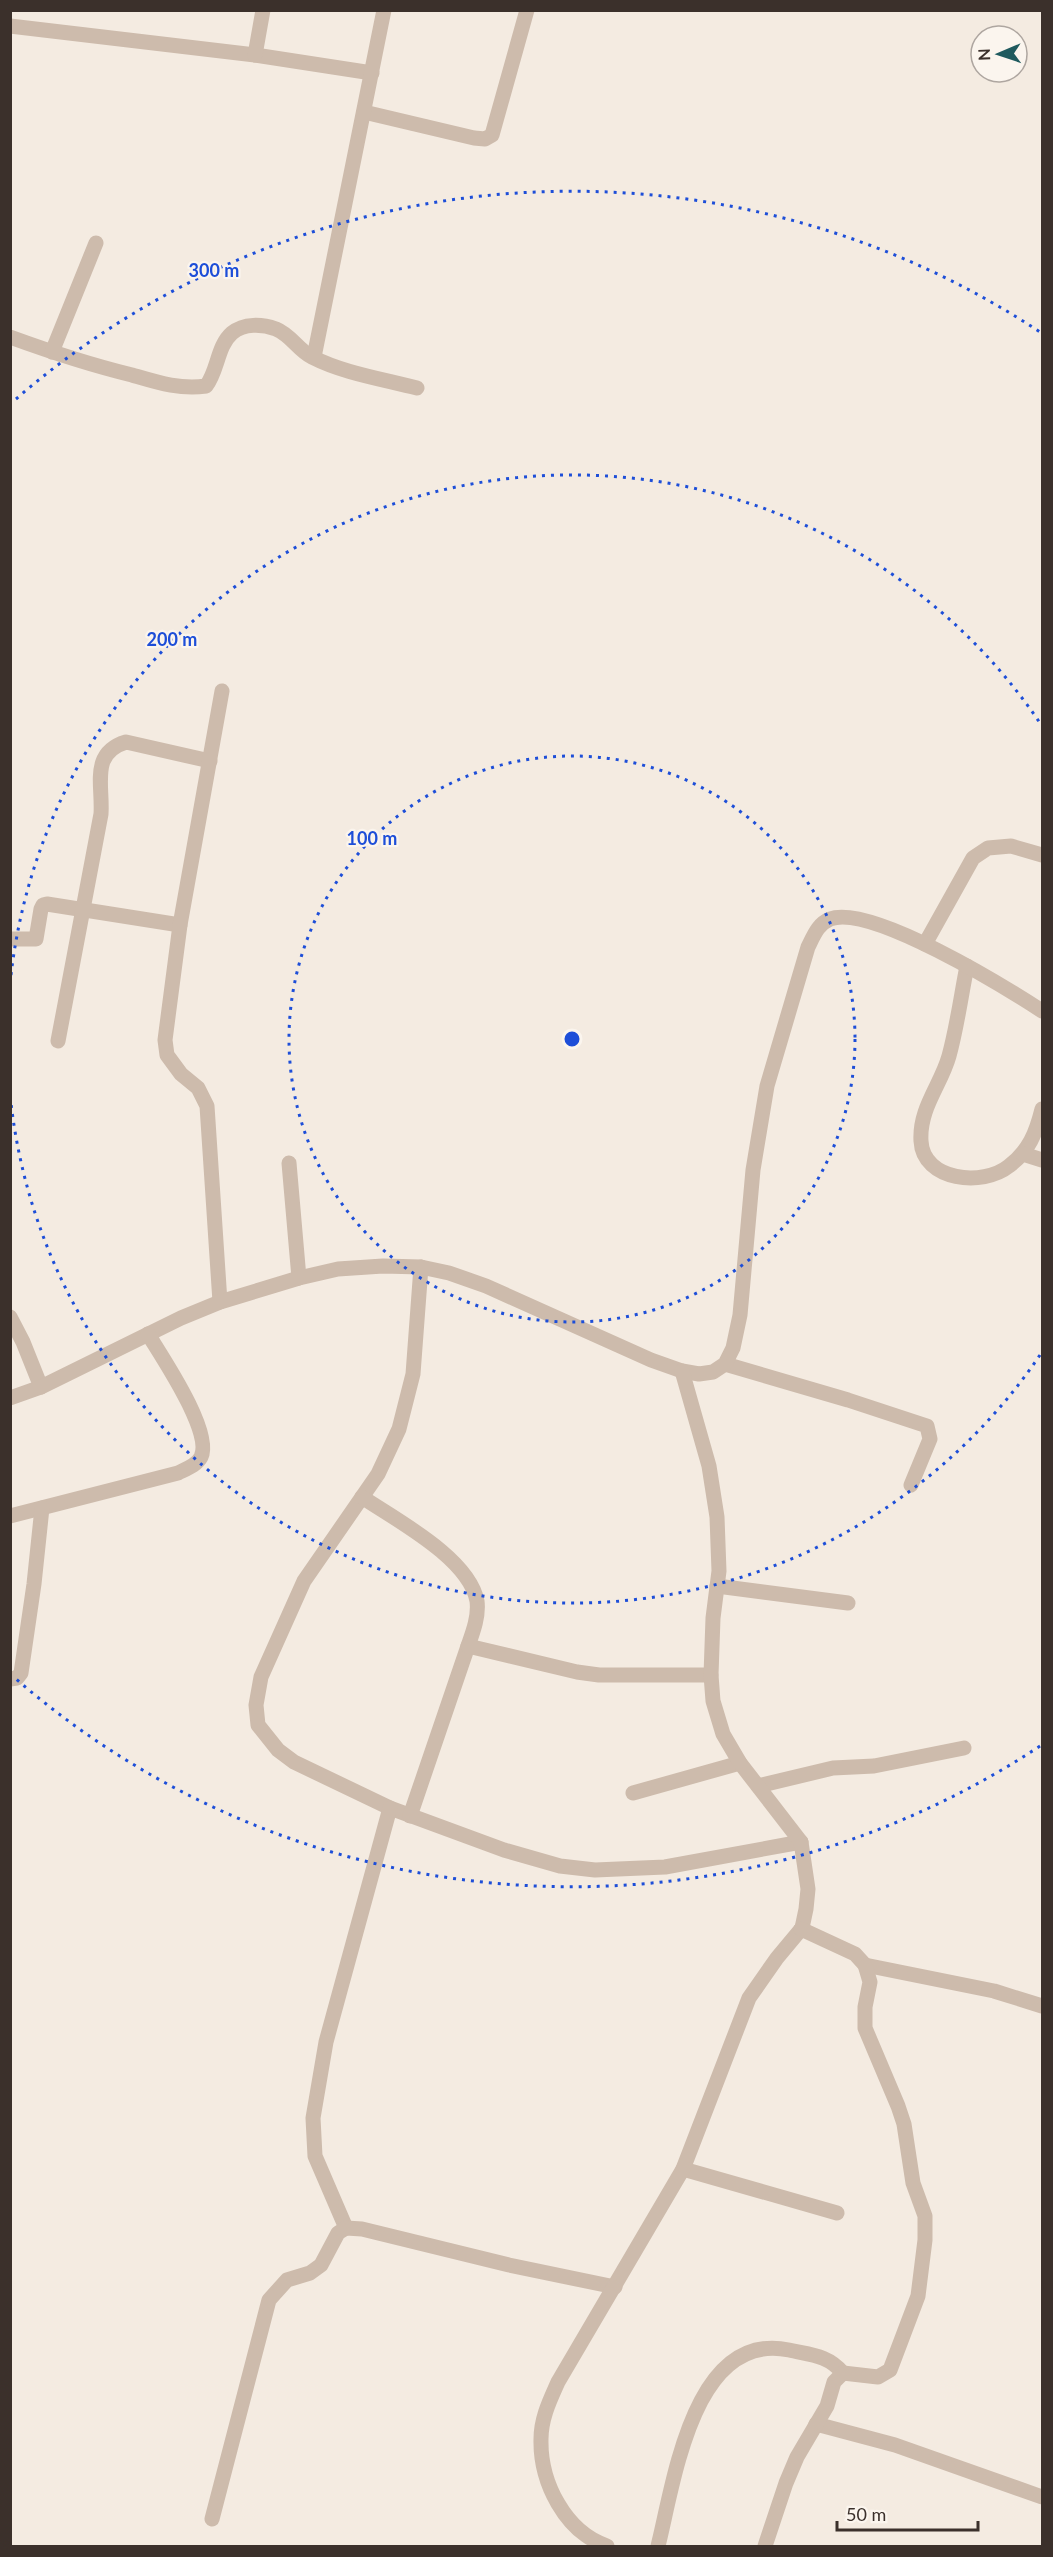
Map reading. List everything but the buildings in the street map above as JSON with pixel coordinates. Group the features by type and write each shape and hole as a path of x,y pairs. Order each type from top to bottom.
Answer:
{"street":[{"path":"255,55 263,10"},
{"path":"314,357 384,10"},
{"path":"364,112 474,138 485,138 492,135 527,10"},
{"path":"10,26 255,55 372,74"},
{"path":"52,352 96,243"},
{"path":"10,337 52,352 166,384 193,388 206,386 211,379 221,350 230,334 240,328 257,325 275,328 288,335 299,347 314,357 339,369 417,388"},
{"path":"220,1302 207,1106 198,1088 181,1074 168,1054 165,1040 180,925 222,691"},
{"path":"58,1041 101,814 100,778 105,755 113,746 126,742 210,761"},
{"path":"925,944 973,858 988,848 1011,846 1042,855"},
{"path":"10,939 27,941 36,939 43,905 47,904 180,925"},
{"path":"10,1398 41,1387 148,1334 220,1302 299,1278 338,1269 383,1266 421,1268 449,1273 486,1286 651,1360 682,1371 706,1373 725,1364 733,1348 740,1315 753,1170 767,1086 808,947 818,927 830,919 841,917 878,926 925,944 1042,1011"},
{"path":"967,966 949,1057 924,1111 921,1143 925,1157 934,1167 959,1177 994,1174 1007,1168 1023,1154 1037,1130 1042,1109"},
{"path":"1023,1154 1042,1160"},
{"path":"289,1163 299,1278"},
{"path":"421,1268 413,1374 399,1429 378,1473 304,1581 261,1677 256,1705 258,1725 278,1750 294,1762 390,1808 515,1853 560,1866 595,1870 665,1867 801,1842"},
{"path":"10,1317 41,1387"},
{"path":"10,1516 178,1473 192,1467 201,1456 202,1440 187,1397 148,1334"},
{"path":"725,1364 927,1426 930,1439 911,1485"},
{"path":"607,2547 566,2517 546,2478 541,2439 545,2410 558,2382 683,2169 749,1998 801,1929 808,1889 801,1842 740,1763 723,1734 713,1701 711,1675 713,1618 719,1571 717,1517 709,1466 682,1371"},
{"path":"362,1497 433,1545 463,1571 473,1587 477,1603 476,1620 468,1646 410,1816"},
{"path":"10,1679 17,1678 21,1673 42,1508"},
{"path":"717,1586 848,1603"},
{"path":"468,1646 577,1672 599,1675 711,1675"},
{"path":"758,1786 833,1768 874,1766 964,1748"},
{"path":"633,1793 740,1763"},
{"path":"346,2228 315,2156 313,2118 326,2042 390,1808"},
{"path":"658,2547 690,2422 702,2396 728,2366 742,2354 758,2350 785,2349 824,2358 833,2362 843,2373 878,2377 890,2370 918,2296 925,2240 925,2216 913,2183 904,2124 865,2028 865,2007 870,1982 865,1965 855,1954 801,1929"},
{"path":"865,1965 984,1989 1042,2006"},
{"path":"683,2169 837,2212"},
{"path":"212,2519 269,2300 287,2280 310,2274 321,2265 338,2233 346,2228 362,2229 509,2265 615,2287"},
{"path":"765,2547 797,2457 826,2406 834,2382 843,2373"},
{"path":"816,2424 895,2445 1042,2497"}]}
